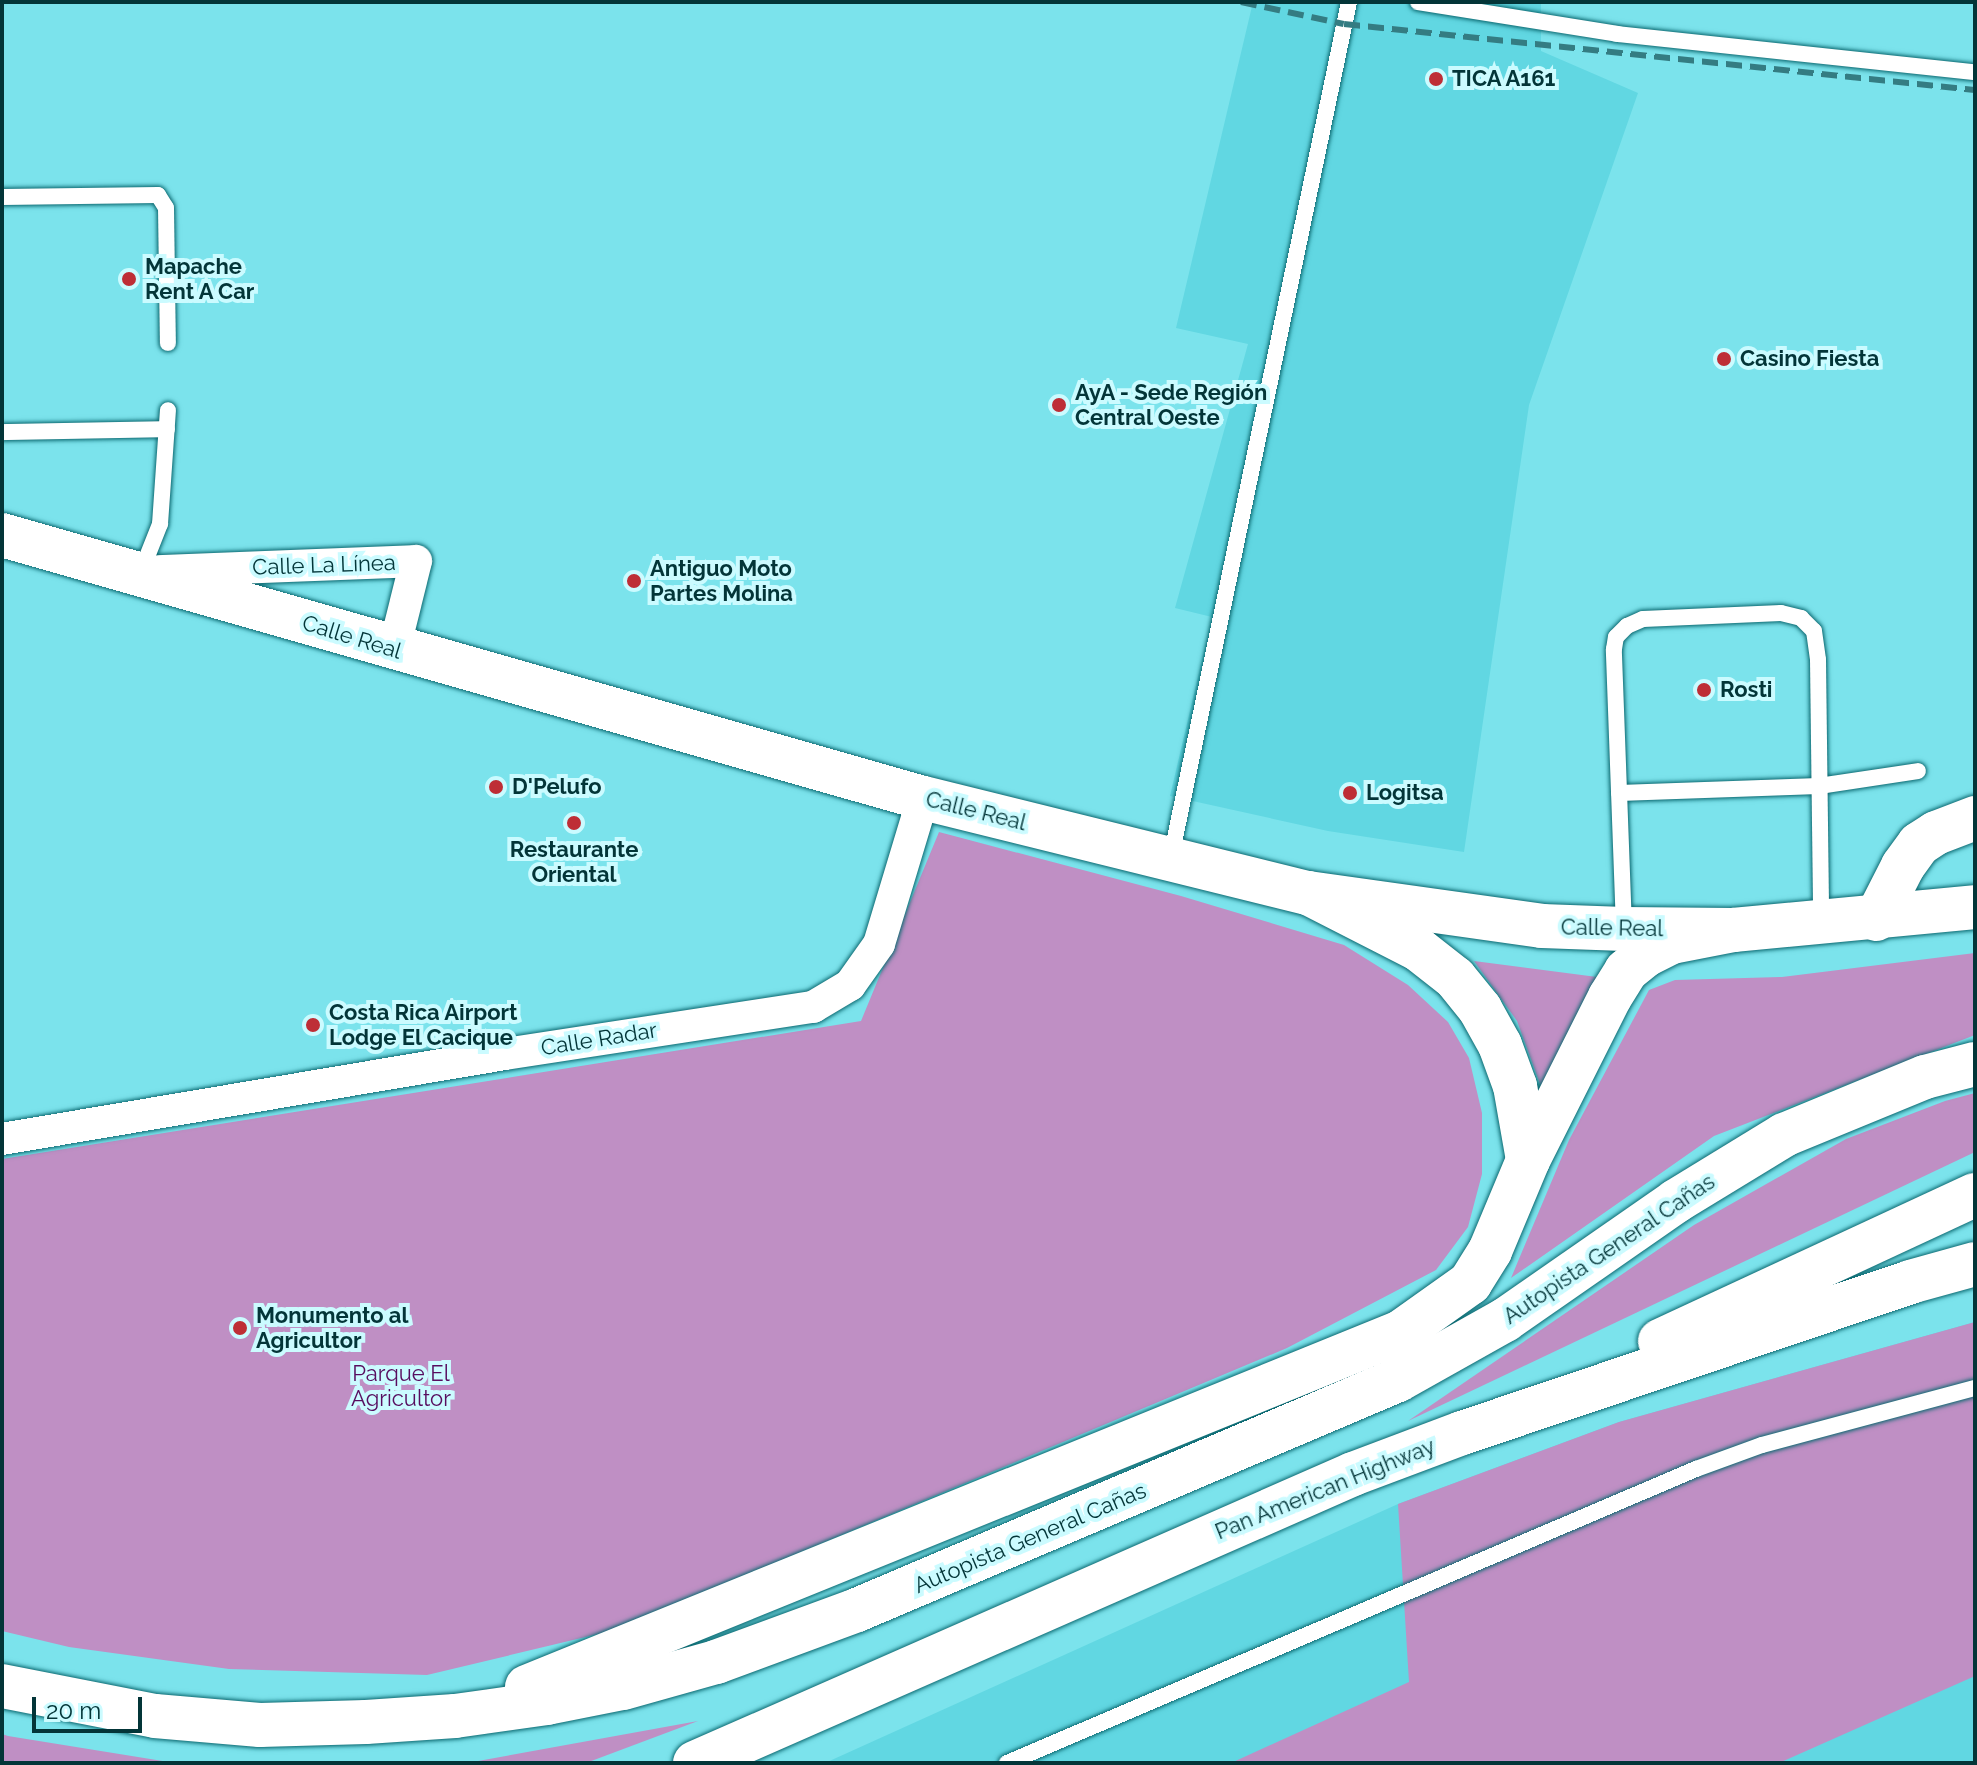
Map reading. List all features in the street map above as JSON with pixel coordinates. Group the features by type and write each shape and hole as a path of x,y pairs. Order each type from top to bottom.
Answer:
{"main road":[{"name":"Calle Real","path":"2,535 141,572 394,650 923,798 1308,893 1542,926 1624,929 1733,930 1876,919 1975,907"},
{"path":"1876,919 1903,866 1919,844 1936,833 1975,818"},
{"path":"1308,893 1418,949 1455,978 1480,1009 1500,1045 1515,1086 1528,1160"},
{"path":"455,1716 1401,1332 1470,1283 1490,1251 1528,1160 1626,971 1646,955 1672,942 1733,930"},
{"name":"Autopista General Cañas","path":"2,1686 155,1716 260,1725 455,1716 623,1688 716,1662 857,1610 1398,1380 1505,1320 1676,1201 1784,1135 1925,1077 1975,1064"},
{"path":"1462,1433 1975,1195"},
{"name":"Pan American Highway","path":"695,1763 1296,1499 1462,1433 1910,1282 1975,1264"}],"street":[{"name":"Calle La Línea","path":"141,572 416,561 394,650"},
{"name":"Calle Radar","path":"2,1139 505,1054 813,1007 850,985 879,944 923,798"}],"lane":[{"path":"1171,858 1349,2"},
{"path":"1418,2 1617,34 1975,72"},
{"path":"2,197 158,195 166,208 168,343"},
{"path":"141,572 160,524 168,410"},
{"path":"2,432 167,429"},
{"path":"1624,929 1616,637 1627,626 1643,619 1781,613 1801,618 1814,631 1818,660 1821,924"},
{"path":"1619,793 1819,786 1918,771"},
{"path":"1007,1763 1681,1475 1762,1445 1975,1388"}],"shaded area":[{"path":"1253,2 1541,2 1541,51 1638,93 1529,405 1464,852 1328,831 1170,796 1212,617 1175,608 1248,344 1176,328"},
{"path":"1975,1322 1975,1763 825,1763 1398,1504 1619,1422"}],"green space":[{"name":"Parque El Agricultor","path":"939,832 1181,896 1344,945 1408,985 1448,1022 1469,1058 1482,1113 1482,1174 1468,1227 1436,1270 1287,1348 615,1630 427,1675 229,1669 69,1647 2,1631 2,1159 861,1021"},
{"path":"1975,953 1975,1035 1714,1136 1511,1278 1569,1140 1649,990 1675,980 1782,977"},
{"path":"1474,961 1597,977 1544,1095 1517,1021"},
{"path":"1975,1093 1975,1152 1408,1421 1694,1225 1846,1139 1945,1101"},
{"path":"1975,1322 1975,1676 1779,1763 1231,1763 1409,1682 1398,1504 1619,1422"},
{"path":"698,1721 586,1763 467,1763"},
{"path":"2,1734 8,1736 175,1763 2,1763"}],"railway":[{"path":"1241,2 1344,24 1975,90"}],"place":[{"name":"TICA A161","path":"1436,79"},
{"name":"Mapache Rent A Car","path":"129,279"},
{"name":"Casino Fiesta","path":"1724,359"},
{"name":"AyA - Sede Región Central Oeste","path":"1059,405"},
{"name":"Antiguo Moto Partes Molina","path":"634,581"},
{"name":"Rosti","path":"1704,690"},
{"name":"D'Pelufo","path":"496,787"},
{"name":"Logitsa","path":"1350,793"},
{"name":"Restaurante Oriental","path":"574,823"},
{"name":"Costa Rica Airport Lodge El Cacique","path":"313,1025"},
{"name":"Monumento al Agricultor","path":"240,1328"}]}
